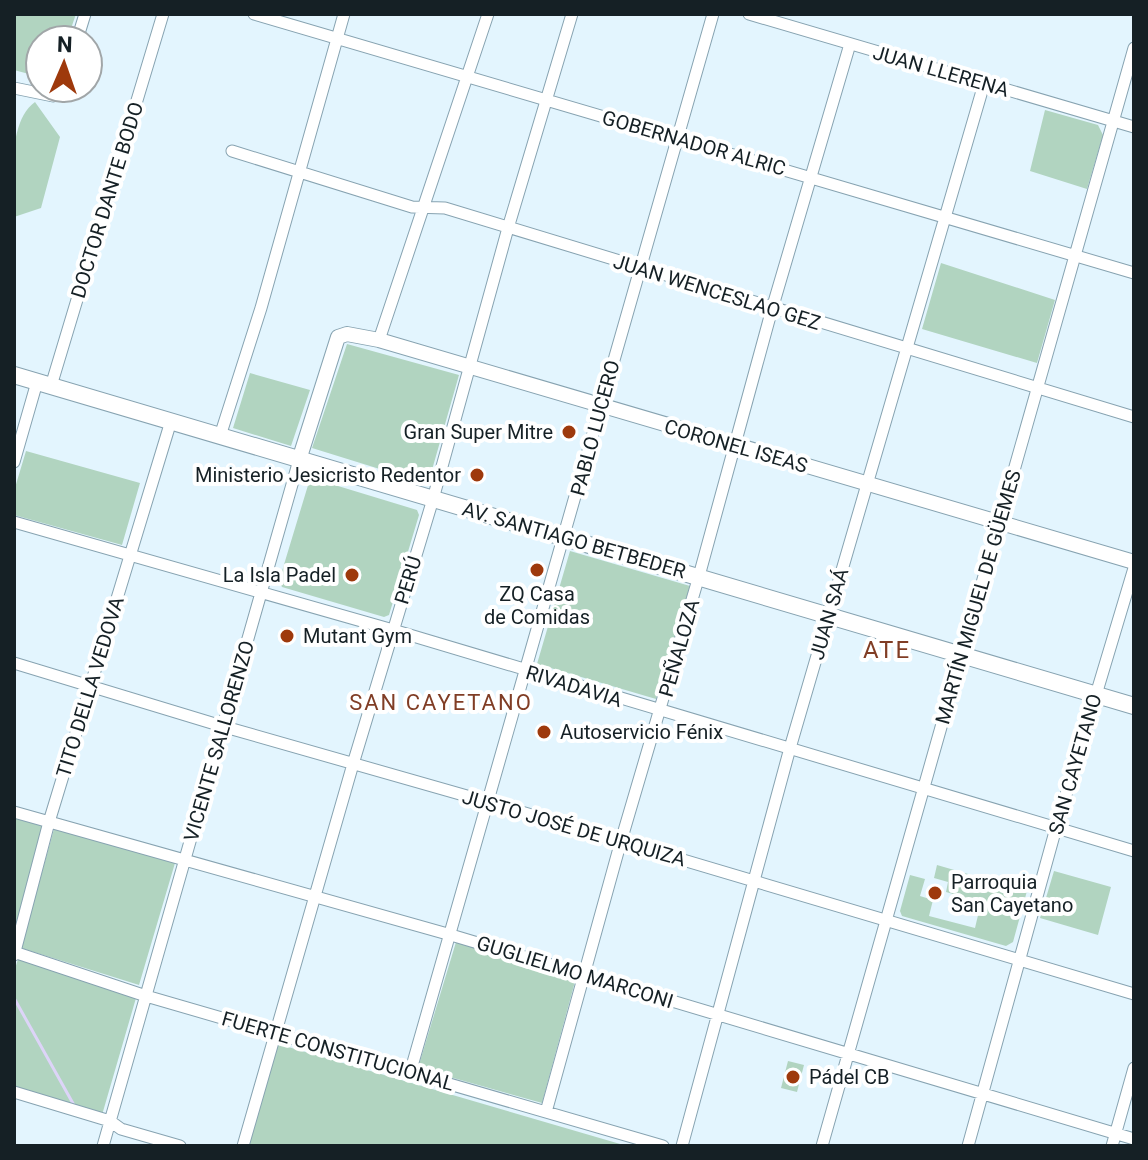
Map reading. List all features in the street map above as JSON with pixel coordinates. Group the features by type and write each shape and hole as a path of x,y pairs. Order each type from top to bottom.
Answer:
{"main road":[{"name":"AV. SANTIAGO BETBEDER","path":"14,375 1134,706"}],"street":[{"name":"DOCTOR DANTE BODO","path":"14,462 44,384 163,14"},
{"name":"GOBERNADOR ALRIC","path":"254,14 1134,273"},
{"path":"220,436 261,308 344,14"},
{"path":"379,340 488,14"},
{"name":"PERÚ","path":"243,1146 572,14"},
{"name":"PABLO LUCERO","path":"410,1073 713,14"},
{"name":"JUAN LLERENA","path":"749,14 1134,127"},
{"name":"PEÑALOZA","path":"546,1112 772,309 850,44"},
{"name":"MARTÍN MIGUEL DE GÜEMES","path":"822,1146 1134,48"},
{"name":"JUAN SAÁ","path":"682,1146 828,614 984,84"},
{"name":"JUAN WENCESLAO GEZ","path":"232,151 412,207 445,208 1134,417"},
{"name":"CORONEL ISEAS","path":"338,337 347,334 379,340 1134,565"},
{"name":"VICENTE SALLORENZO","path":"103,1146 299,460 338,337"},
{"name":"TITO DELLA VEDOVA","path":"14,953 49,822 171,421"},
{"name":"RIVADAVIA","path":"14,522 393,630 1134,851"},
{"name":"SAN CAYETANO","path":"968,1146 1056,828 1134,565"},
{"name":"JUSTO JOSÉ DE URQUIZA","path":"14,663 1134,994"},
{"name":"GUGLIELMO MARCONI","path":"14,812 451,935 1134,1139"},
{"name":"FUERTE CONSTITUCIONAL","path":"14,953 146,996 663,1146"},
{"path":"1112,1146 1134,1068"},
{"path":"14,1092 180,1146"}],"green space":[{"path":"14,14 76,14 73,24 24,24 24,73 14,70"},
{"path":"36,104 60,137 41,208 14,217 14,155 19,124 26,112"},
{"path":"1045,110 1098,125 1103,135 1087,189 1030,171"},
{"path":"941,263 1055,300 1037,363 922,329"},
{"path":"347,344 459,375 428,484 312,448"},
{"path":"250,373 310,390 291,446 233,428"},
{"path":"26,451 140,483 122,545 14,515 14,491"},
{"name":"La Isla Padel","path":"315,479 417,510 419,515 389,615 384,617 282,587 279,581 309,482"},
{"path":"570,551 690,586 656,699 537,664"},
{"path":"14,818 42,826 14,932"},
{"path":"54,829 175,863 139,985 21,948"},
{"path":"937,865 1027,891 1013,942 1006,946 902,916 900,911 910,875 925,879 920,896 933,900 929,916 975,928 979,911 951,903 953,894 946,892 948,882 934,878"},
{"path":"1054,871 1111,887 1098,935 1040,918"},
{"path":"456,942 576,978 542,1103 418,1068"},
{"path":"18,959 136,998 102,1115 14,1088 14,972"},
{"path":"278,1044 627,1146 248,1146"},
{"name":"Pádel CB","path":"788,1061 804,1065 797,1092 781,1088"}],"waterway":[{"path":"14,998 75,1107"}],"place":[{"name":"Gran Super Mitre","path":"569,432"},
{"name":"Ministerio Jesicristo Redentor","path":"477,475"},
{"name":"ZQ Casa de Comidas","path":"537,570"},
{"name":"La Isla Padel","path":"352,575"},
{"name":"Mutant Gym","path":"287,636"},
{"name":"Autoservicio Fénix","path":"544,732"},
{"name":"Parroquia San Cayetano","path":"935,893"},
{"name":"Pádel CB","path":"793,1077"}],"district":[{"name":"ATE","path":"887,650"},
{"name":"SAN CAYETANO","path":"441,702"}]}
